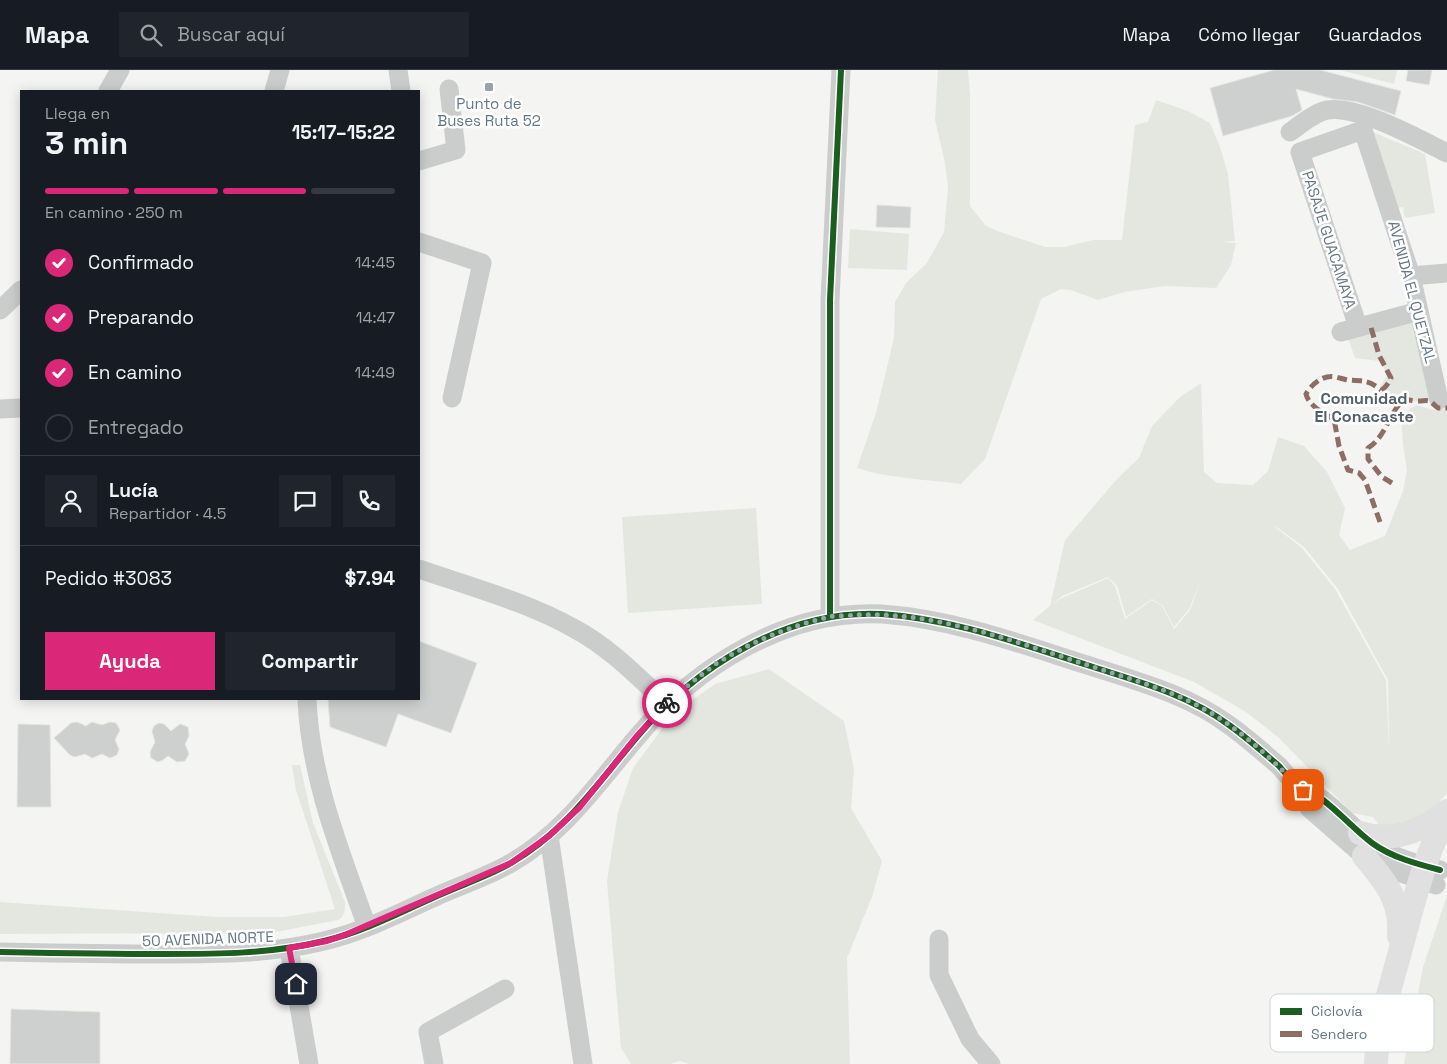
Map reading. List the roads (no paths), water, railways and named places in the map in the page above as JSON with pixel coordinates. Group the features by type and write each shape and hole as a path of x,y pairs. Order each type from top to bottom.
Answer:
{"main road":[{"path":"1360,833 1385,837 1405,834 1426,825 1447,812"},
{"path":"1402,994 1433,870 1435,836 1447,812"},
{"path":"1364,856 1388,885 1396,903 1400,930 1395,972"},
{"path":"1389,994 1395,972 1433,870"}],"street":[{"path":"109,90 120,70"},
{"path":"274,90 280,70"},
{"path":"398,70 401,90"},
{"path":"830,617 830,300 841,70"},
{"path":"420,161 456,150 449,89"},
{"path":"1290,132 1310,118 1326,110 1342,110 1395,127 1447,153"},
{"name":"AVENIDA EL QUETZAL","path":"1300,152 1363,130 1411,276 1439,400"},
{"name":"PASAJE GUACAMAYA","path":"1300,152 1349,329 1419,311"},
{"path":"420,242 482,263 452,398"},
{"path":"1411,276 1447,273"},
{"path":"0,310 20,291"},
{"path":"0,409 20,408"},
{"path":"420,569 538,612 576,629 624,665 666,703"},
{"name":"50 AVENIDA NORTE","path":"0,952 210,954 289,948 327,941 367,927 511,863 549,836 580,807 666,703 716,664 744,647 774,634 830,617 879,614 927,619 1014,642 1148,685 1182,698 1227,724 1258,748 1303,790 1320,796 1360,833 1382,849 1433,870"},
{"path":"307,700 307,713 323,796 367,927"},
{"name":"50 AVENIDA NORTE","path":"1303,790 1309,808 1364,856 1384,867 1433,870"},
{"path":"549,836 583,1064"},
{"path":"939,939 939,975 970,1039 991,1064"},
{"path":"289,948 309,1064"},
{"path":"434,1064 428,1032 505,989"}],"place":[{"name":"Punto de Buses Ruta 52","path":"489,87"}],"district":[{"name":"Comunidad El Conacaste","path":"1364,407"}]}
